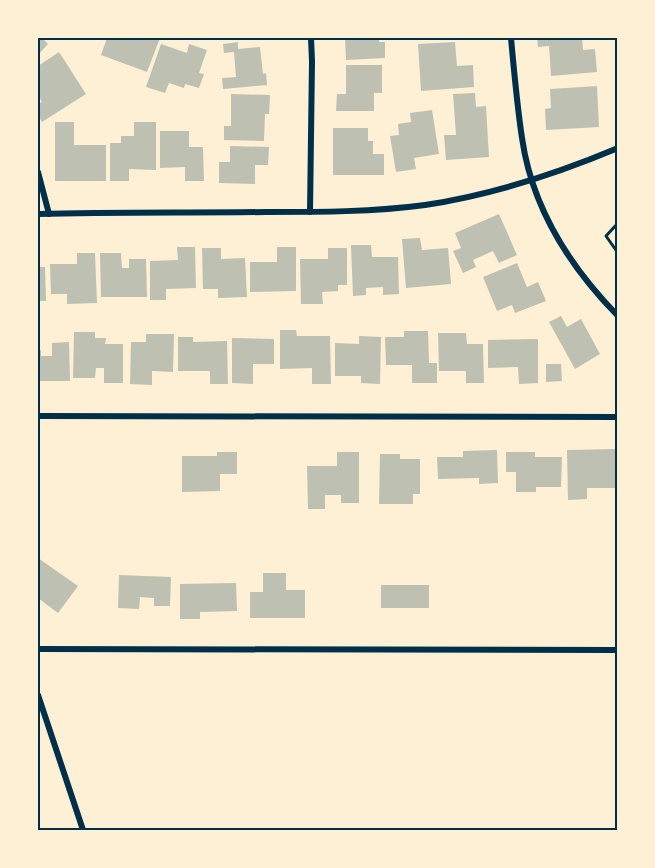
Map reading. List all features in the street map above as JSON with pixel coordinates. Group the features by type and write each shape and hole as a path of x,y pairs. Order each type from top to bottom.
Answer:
{"street":[{"path":"310,38 312,61 310,212"},
{"path":"511,38 522,139 532,181 549,224 567,255 585,281 618,316"},
{"path":"38,214 365,211 426,205 532,181 618,148"},
{"path":"38,172 49,214"},
{"path":"38,416 618,417"},
{"path":"38,649 618,650"},
{"path":"38,695 83,831"}],"path":[{"path":"618,223 606,236 618,253"}],"building":[{"path":"38,38 42,38 48,44 38,55"},
{"path":"107,38 160,38 147,72 101,55"},
{"path":"345,38 379,38 379,42 385,42 385,58 346,60"},
{"path":"537,38 582,38 583,50 595,49 597,72 551,76 549,46 538,47"},
{"path":"238,42 238,49 260,47 263,74 266,73 267,85 223,89 222,78 236,77 234,52 224,53 223,44"},
{"path":"455,42 457,66 473,65 474,87 421,91 418,44"},
{"path":"161,44 187,53 189,44 207,50 199,73 204,74 199,88 185,84 184,88 169,83 165,93 146,87"},
{"path":"59,52 86,94 42,122 38,115 38,104 42,102 38,95 38,66"},
{"path":"346,65 382,65 382,93 374,93 374,111 336,111 337,94 346,94"},
{"path":"597,86 599,127 546,130 545,109 551,108 550,89"},
{"path":"475,93 476,107 486,106 489,157 446,160 444,135 456,135 453,94"},
{"path":"231,94 270,95 269,114 265,114 264,141 224,140 224,126 231,126"},
{"path":"432,110 439,154 414,158 416,169 396,172 390,136 399,135 398,124 411,122 410,113"},
{"path":"55,122 74,122 74,145 106,145 106,181 55,181"},
{"path":"134,122 156,122 156,170 129,169 129,181 110,181 110,143 121,143 121,136 134,136"},
{"path":"333,128 368,128 368,141 373,141 373,154 384,154 384,175 333,175"},
{"path":"160,131 189,131 189,147 203,147 204,181 185,181 185,167 160,168"},
{"path":"230,146 269,147 268,165 255,165 255,184 219,183 219,162 230,162"},
{"path":"499,214 517,255 499,263 493,251 473,260 476,267 463,273 453,251 461,248 455,233"},
{"path":"420,238 422,250 448,248 451,284 406,288 402,239"},
{"path":"351,245 371,245 372,257 398,257 399,294 383,295 383,287 366,288 366,295 353,296"},
{"path":"177,247 195,247 196,288 166,289 166,300 150,300 150,261 178,260"},
{"path":"277,247 296,247 296,291 250,292 250,262 277,262"},
{"path":"202,248 221,248 221,259 245,258 247,297 218,298 218,289 203,289"},
{"path":"328,248 347,248 347,285 338,285 338,291 322,292 323,304 301,304 300,259 328,259"},
{"path":"77,253 95,253 97,303 67,304 67,294 51,294 50,264 77,264"},
{"path":"100,253 121,253 122,268 129,268 129,259 146,259 147,297 101,297"},
{"path":"517,263 527,287 538,282 546,301 515,313 512,305 497,311 483,277"},
{"path":"38,267 45,267 46,301 38,301"},
{"path":"561,316 567,327 581,319 600,354 575,369 549,322"},
{"path":"280,330 296,330 297,336 330,336 331,384 312,384 312,368 280,369"},
{"path":"404,331 428,331 429,363 437,363 437,383 412,383 412,365 386,365 385,337 404,337"},
{"path":"74,332 95,332 95,338 106,338 105,344 123,344 123,383 104,383 104,368 96,368 95,378 73,378"},
{"path":"438,333 466,333 467,344 483,344 484,383 466,383 466,371 439,371"},
{"path":"146,334 174,334 173,372 152,371 152,385 130,384 131,342 146,342"},
{"path":"359,336 381,337 380,384 361,383 361,376 335,376 335,343 359,344"},
{"path":"178,337 193,337 193,342 227,341 228,384 210,384 210,371 178,371"},
{"path":"232,338 274,339 274,364 253,364 253,384 232,383"},
{"path":"538,339 538,383 519,384 518,367 488,368 488,340"},
{"path":"69,342 70,381 38,381 38,350 41,350 41,356 52,356 52,343"},
{"path":"546,364 561,364 562,381 546,382"},
{"path":"618,449 618,488 587,488 587,499 568,500 567,450"},
{"path":"497,450 498,483 479,484 479,478 438,479 437,457 463,457 463,451"},
{"path":"217,452 237,452 237,474 220,474 220,491 182,492 182,456 217,456"},
{"path":"337,452 359,452 359,503 341,503 341,495 325,495 325,509 308,509 307,466 337,466"},
{"path":"506,452 535,452 535,457 562,457 561,487 536,487 536,492 516,492 516,472 506,472"},
{"path":"380,454 400,454 400,459 420,459 420,494 413,494 413,504 379,504"},
{"path":"38,558 78,586 58,613 38,598"},
{"path":"263,573 286,573 286,590 305,590 305,618 250,618 250,592 263,592"},
{"path":"119,575 171,577 170,606 154,606 154,598 140,597 139,609 118,608"},
{"path":"236,583 237,611 200,612 200,619 180,619 180,584"},
{"path":"381,585 429,585 429,608 381,608"}]}
